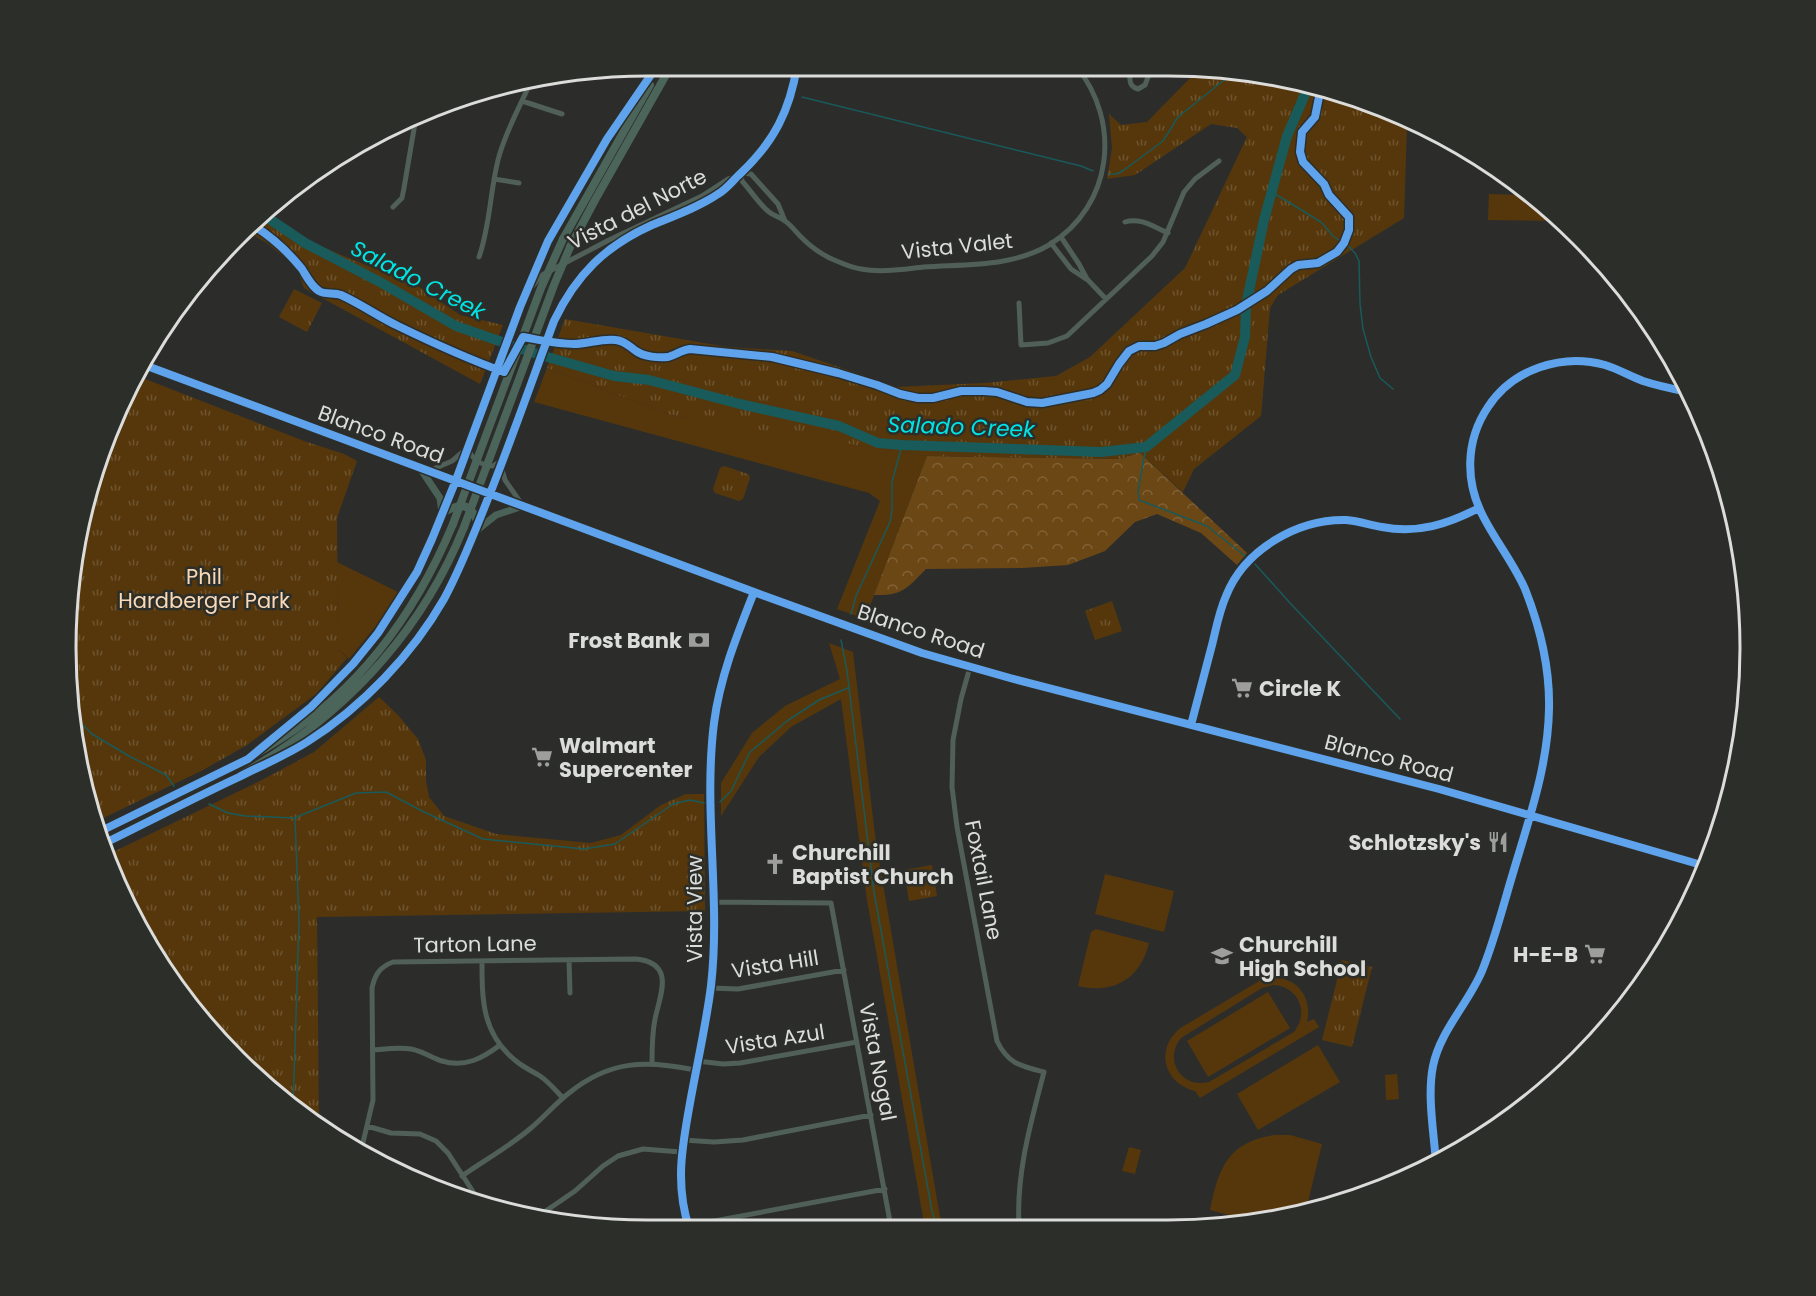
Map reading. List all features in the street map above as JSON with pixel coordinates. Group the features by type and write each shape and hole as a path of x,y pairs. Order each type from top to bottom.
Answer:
{"highway":[{"path":"525,295 548,241 579,185 607,139 652,76"},
{"path":"106,829 248,759 281,739 314,715 351,682 388,641 428,579 453,524 542,288 563,239 653,76"},
{"path":"238,777 297,738 353,693 395,647 432,594 464,527 570,247 666,76"},
{"path":"248,759 332,687 378,633 417,573 456,480"},
{"path":"110,840 277,760 308,741 351,709 406,652 443,600 477,528 490,493"},
{"path":"442,514 454,507 464,506 474,513 477,528"}],"main road":[{"name":"Blanco Road","path":"150,367 922,653 1377,773 1697,864"},
{"path":"420,468 440,498 442,514"},
{"path":"477,528 495,515 523,506"}],"street":[{"name":"Vista del Norte","path":"490,493 554,321 569,291 579,278 612,248 628,237 716,196 732,184 761,153 779,125 795,76"},
{"name":"Vista Valet","path":"785,221 778,204 751,174 739,175 770,212 785,221 806,242 824,255 860,269 882,271 997,262 1022,256 1051,243 1061,237 1079,218 1092,197 1106,150 1106,137 1100,108 1093,90 1083,76"},
{"path":"1129,76 1130,84 1138,90 1145,86 1149,76"},
{"path":"479,257 484,242 494,178 503,143 527,89"},
{"path":"522,101 562,114"},
{"path":"393,207 402,198 414,126"},
{"path":"1019,303 1021,345 1048,343 1067,336 1160,248 1184,192 1189,185 1219,161"},
{"name":"Vista del Norte","path":"525,295 542,275 702,196 728,179 739,175"},
{"path":"494,178 519,183"},
{"path":"1125,222 1140,221 1168,233"},
{"path":"1061,237 1087,279 1106,299"},
{"path":"1051,243 1074,273 1087,279"},
{"path":"1065,262 1074,256"},
{"path":"456,480 525,295"},
{"path":"1435,1153 1431,1082 1434,1064 1442,1041 1482,969 1495,933 1543,765 1548,729 1548,683 1536,620 1524,588 1479,508 1473,490 1470,470 1471,448 1477,427 1488,407 1502,390 1529,371 1560,362 1582,361 1604,365 1645,381 1678,389"},
{"path":"468,446 472,457 478,462 493,466 503,459"},
{"path":"429,471 452,461 468,446"},
{"path":"501,466 505,480 523,506"},
{"path":"1191,725 1226,596 1241,571 1258,552 1288,533 1320,523 1347,520 1390,528 1424,529 1448,523 1479,508"},
{"name":"Vista View","path":"687,1220 681,1188 682,1140 710,988 713,948 711,792 714,723 724,672 754,592"},
{"name":"Foxtail Lane","path":"970,667 956,720 952,756 955,812 963,860 997,1041 1004,1053 1017,1064 1044,1072 1023,1160 1018,1220"},
{"name":"Vista Nogal","path":"712,902 831,903 890,1220"},
{"name":"Tarton Lane","path":"363,1143 373,1100 372,988 379,970 393,962 641,959 650,962 663,977 663,988 655,1021 652,1063"},
{"path":"569,960 570,993"},
{"path":"482,961 484,1011 494,1036 517,1062 547,1081 563,1098"},
{"name":"Vista Hill","path":"710,988 738,989 844,970"},
{"name":"Vista Azul","path":"697,1062 740,1063 857,1042"},
{"path":"373,1050 410,1049 421,1051 442,1061 464,1063 480,1059 500,1045"},
{"path":"462,1176 525,1133 578,1086 603,1073 631,1065 652,1063 696,1070"},
{"path":"682,1140 728,1142 871,1116"},
{"path":"367,1126 390,1133 429,1137 442,1146 473,1192"},
{"path":"546,1211 618,1156 643,1149 681,1152"},
{"path":"724,1220 885,1189"}],"green space":[{"path":"1191,77 1243,81 1279,87 1352,107 1407,129 1404,218 1278,295 1270,308 1261,416 1194,469 1183,492 1139,452 1122,459 927,456 671,415 547,368 565,319 727,347 792,351 897,387 985,383 1056,376 1090,357 1185,268 1247,137 1237,128 1211,124 1135,175 1107,179 1112,148 1109,114 1121,125 1147,122"},
{"path":"1489,194 1516,195 1548,221 1488,220"},
{"path":"273,216 310,242 419,287 460,315 503,325 480,384 304,288 297,268 267,243 253,235"},
{"path":"294,289 322,303 307,332 279,317"},
{"path":"547,368 671,415 927,456 865,619 837,609 880,501 869,493 534,402"},
{"name":"Phil Hardberger Park","path":"144,379 304,441 344,454 357,461 337,518 338,649 347,658 316,694 247,745 203,770 103,818 87,759 81,723 76,648 81,573 87,537 107,464 120,429"},
{"path":"1139,452 1247,553 1237,565 1201,533 1157,514 1135,522 1105,551 1068,565 926,569 898,592 874,595 927,456 1122,459"},
{"path":"724,466 748,474 750,478 743,499 739,501 715,493 713,489 720,468"},
{"path":"337,562 398,592 376,626 349,659 338,649"},
{"path":"1112,601 1122,631 1095,640 1085,611"},
{"path":"829,643 853,652 876,843 942,1220 923,1220 867,900 841,699 791,727 759,757 721,816 721,783 752,733 785,706 840,679"},
{"path":"379,697 418,739 426,760 429,797 444,816 496,834 591,843 621,835 661,805 686,794 704,794 705,911 317,917 319,1115 271,1078 218,1025 195,996 153,934 135,901 114,851 262,780 314,752"},
{"path":"932,865 937,896 909,901 904,870"},
{"path":"1105,874 1174,891 1164,932 1095,914"},
{"path":"1096,929 1149,943 1145,956 1132,975 1113,986 1091,988 1078,986 1091,932"},
{"path":"1342,960 1372,967 1352,1047 1322,1040"},
{"path":"1279,978 1294,984 1305,996 1307,1022 1314,1019 1319,1027 1200,1098 1195,1091 1175,1080 1169,1072 1166,1063 1168,1044 1173,1035 1182,1027 1261,980","holes":["1273,985 1282,986 1295,995 1299,1001 1301,1016 1294,1032 1209,1082 1191,1081 1178,1071 1174,1055 1181,1038 1262,988"]},
{"path":"1268,992 1290,1028 1208,1077 1187,1041"},
{"path":"1318,1045 1340,1082 1258,1130 1237,1094"},
{"path":"1397,1074 1399,1099 1386,1100 1385,1075"},
{"path":"1290,1135 1322,1144 1308,1202 1243,1215 1232,1216 1210,1210 1217,1182 1228,1159 1246,1143 1259,1138"},
{"path":"1129,1147 1141,1150 1135,1174 1122,1171"}],"waterway":[{"path":"1110,174 1117,174 1124,170 1163,141 1178,117 1225,80"},
{"name":"Salado Creek","path":"270,219 305,243 380,282 456,326 537,354 614,376 649,380 740,404 839,426 878,443 1101,452 1146,447 1235,375 1245,337 1246,305 1264,220 1287,136 1305,93"},
{"path":"802,97 1081,166 1093,171"},
{"path":"1272,192 1321,222 1333,236 1342,242"},
{"path":"1347,245 1359,261 1363,329 1371,357 1380,378 1393,389"},
{"path":"851,614 856,596 890,522 892,482 902,445"},
{"path":"1146,447 1138,492 1139,500 1207,526 1245,556"},
{"path":"1255,564 1400,719"},
{"path":"841,640 847,671 874,892 935,1220"},
{"path":"720,802 731,791 750,752 787,721 819,700 848,688"},
{"path":"81,723 92,734 166,775 174,786"},
{"path":"209,804 228,813 245,816 294,818 356,793 386,792 483,839 584,849 615,844 673,804 690,800 704,803"},
{"path":"293,1096 299,921 295,819"}],"cycle path":[{"path":"106,829 248,759 311,707 353,664 378,633 417,572 432,539 520,307 548,241 607,139 650,76"},
{"path":"110,840 307,742 347,713 401,660 431,620 457,573 499,470 554,321 572,290 582,276 606,252 620,242 703,203 728,187 763,149 779,124 790,97 795,76"},
{"path":"259,230 286,251 319,291 341,295 424,339 504,372 523,337 568,344 616,340 627,344 643,355 656,357 668,357 690,349 772,357 838,373 918,398 933,398 961,391 984,391 997,392 1027,402 1042,403 1100,390 1107,384 1129,351 1139,346 1155,346 1164,343 1237,310 1267,291 1291,269 1298,265 1318,263 1337,252 1344,243 1349,230 1349,217 1329,195 1324,184 1303,162 1300,152 1302,132 1315,117 1319,97"},
{"path":"1435,1153 1431,1102 1433,1066 1442,1041 1476,983 1491,947 1537,792 1548,730 1549,694 1546,663 1530,603 1516,571 1484,518 1473,491 1470,462 1475,434 1480,420 1498,394 1525,374 1556,363 1572,361 1605,365 1643,381 1678,390"},
{"path":"150,367 922,653 1439,789 1697,864"},
{"path":"1191,725 1224,602 1234,579 1259,551 1291,531 1328,521 1355,521 1395,529 1420,528 1456,519 1479,508"},
{"path":"687,1220 682,1196 682,1150 709,1001 714,953 710,789 714,723 735,640 754,592"}],"place":[{"name":"Frost Bank","path":"699,640"},
{"name":"Circle K","path":"1242,688"},
{"name":"Walmart Supercenter","path":"542,757"},
{"name":"Schlotzsky's","path":"1498,842"},
{"name":"Churchill Baptist Church","path":"775,864"},
{"name":"H-E-B","path":"1595,954"},
{"name":"Churchill High School","path":"1222,956"}]}
